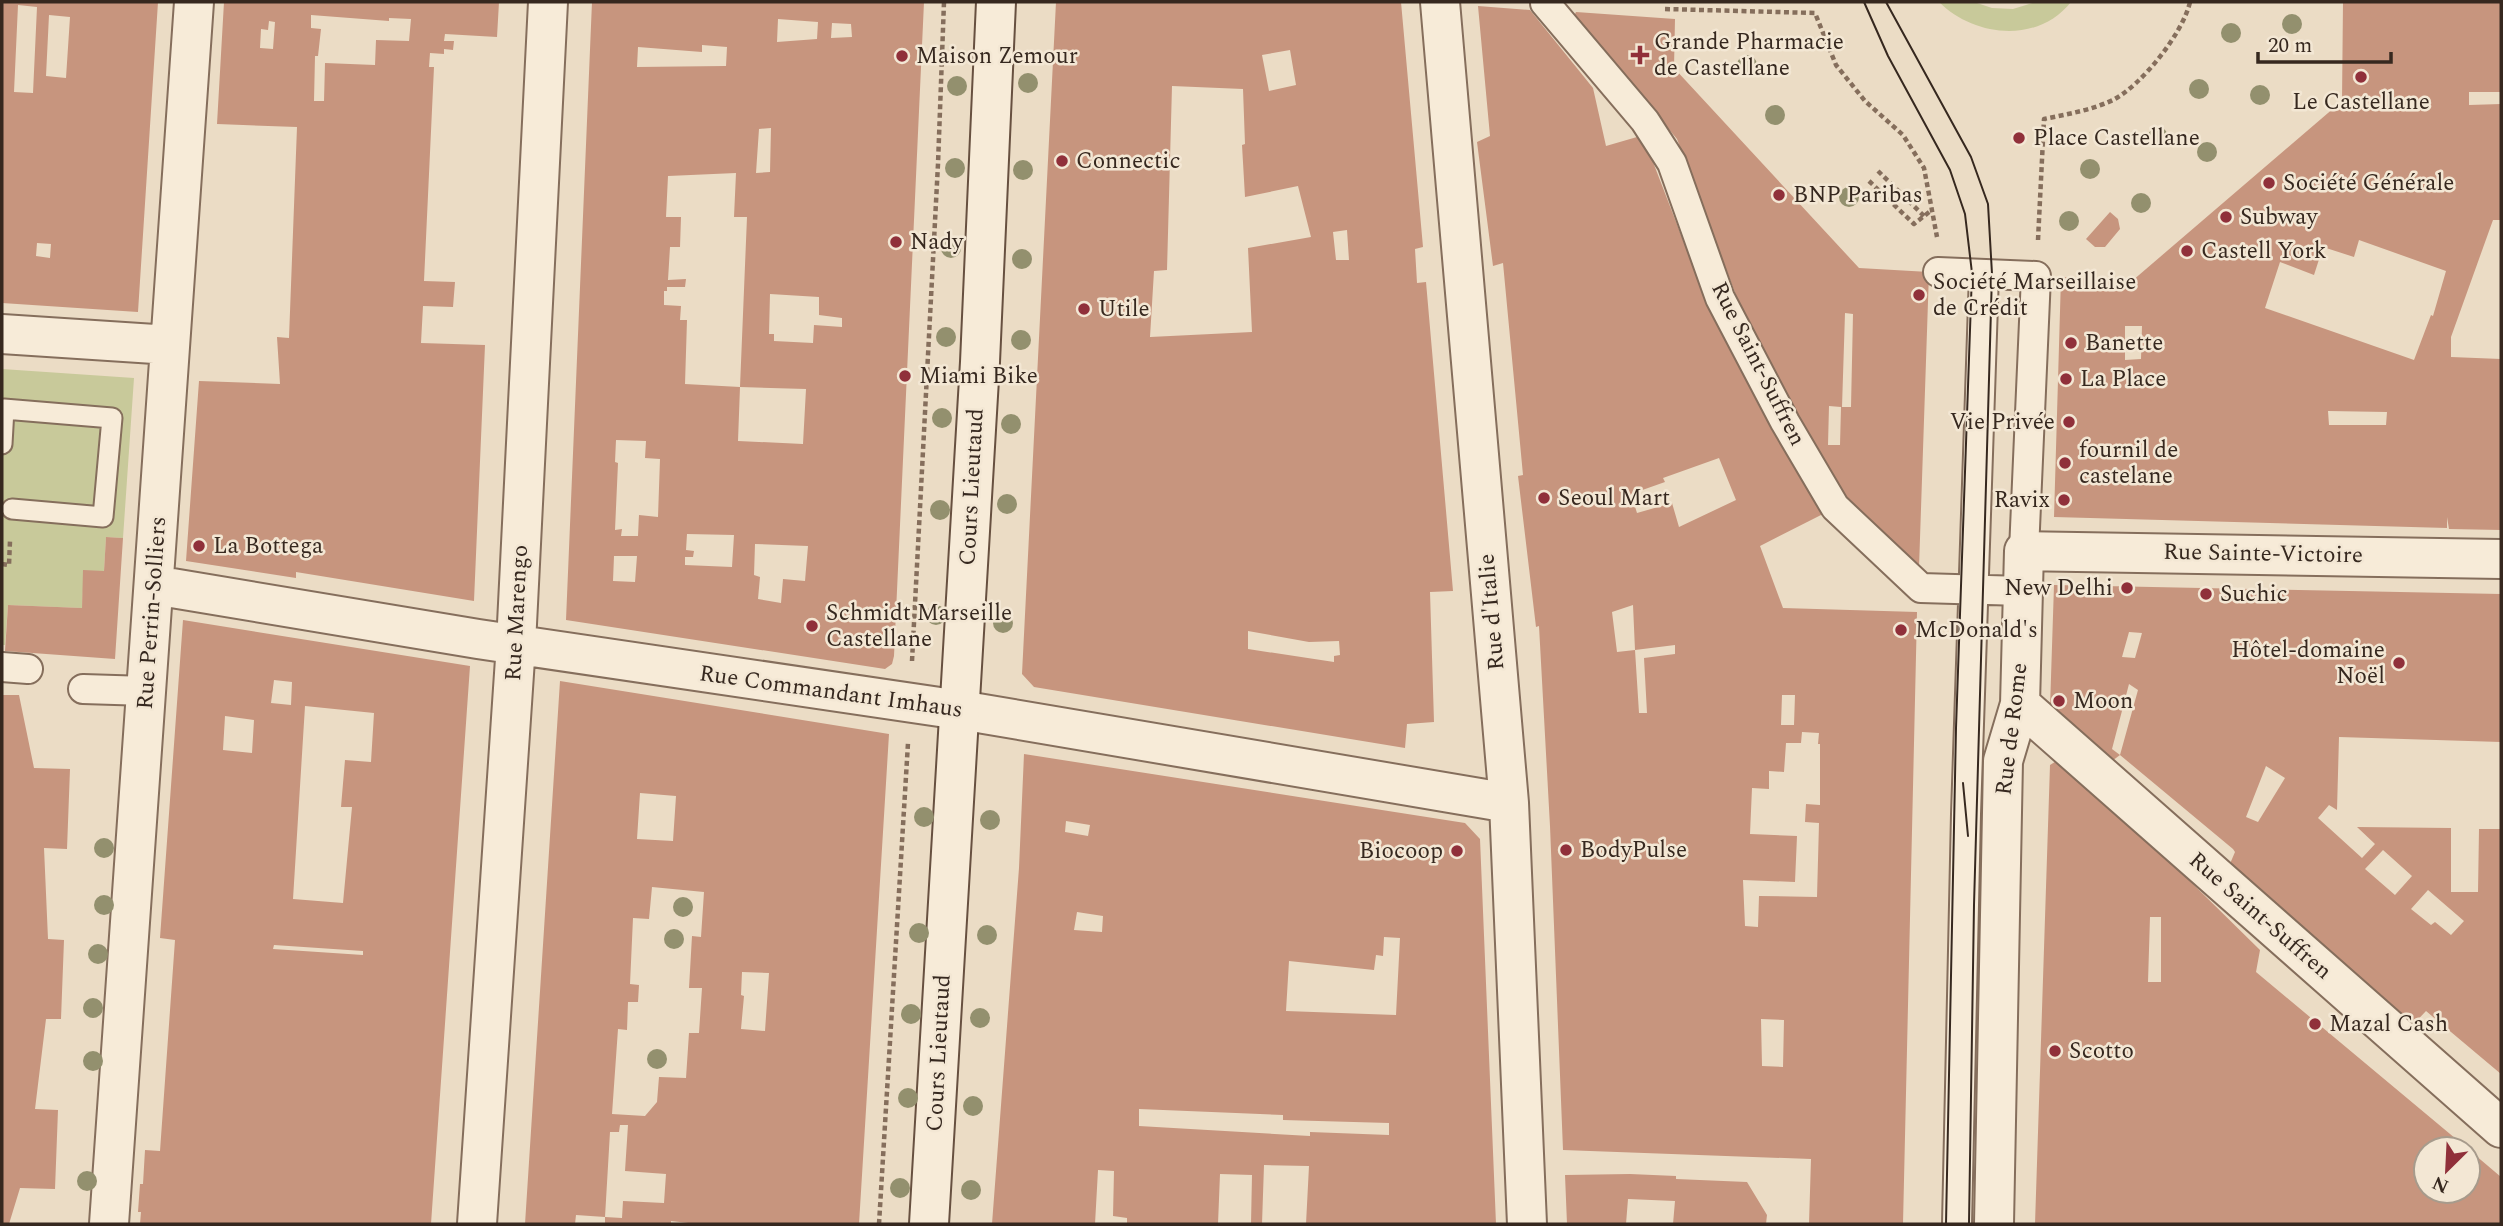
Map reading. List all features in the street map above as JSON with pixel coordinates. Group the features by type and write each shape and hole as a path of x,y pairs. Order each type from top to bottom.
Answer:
{"street":[{"name":"Rue Perrin-Solliers","path":"109,1224 194,2"},
{"name":"Rue Marengo","path":"477,1224 516,644 548,2"},
{"name":"Cours Lieutaud","path":"929,1224 980,362 996,2"},
{"name":"Rue d'Italie","path":"1440,2 1508,803 1527,1224"},
{"name":"Rue Saint-Suffren","path":"1545,3 1645,121 1672,163 1720,299 1785,422 1835,507 1921,588 2022,592"},
{"path":"1938,272 2036,276"},
{"name":"Rue de Rome","path":"1956,1224 1984,274"},
{"name":"Rue de Rome","path":"1994,1224 2003,761 2020,705 2022,592 2036,276"},
{"path":"2,334 170,345"},
{"name":"Rue Sainte-Victoire","path":"2024,551 2501,559"},
{"name":"Rue Commandant Imhaus","path":"153,585 516,644 960,710 1508,803"},
{"path":"83,689 147,691"},
{"name":"Rue Saint-Suffren","path":"2020,705 2501,1128"}],"lane":[{"path":"2,444 4,409 112,418 103,517 12,509"}],"path":[{"path":"912,661 944,2"},
{"path":"2036,276 2044,118 2085,110 2115,99 2143,76 2167,46 2188,13 2190,2"},
{"path":"1665,9 1815,13 1836,65 1865,101 1903,135 1924,168 1933,209 1938,272"},
{"path":"1878,171 1924,216"},
{"path":"1869,181 1914,224 1933,209"},
{"path":"879,1224 908,739"}],"green space":[{"path":"1939,2 1974,2 1992,8 2013,9 2036,2 2071,2 2041,25 2006,31 1970,23"},
{"path":"2,369 134,378 123,538 106,537 104,571 84,571 82,608 8,605 5,645 2,645"}],"building":[{"path":"2,2 158,2 138,312 2,303","holes":["18,5 37,7 33,93 14,92","49,15 70,17 66,78 46,76","37,243 51,244 50,258 36,256"]},
{"path":"224,2 499,2 497,37 445,34 444,41 454,41 453,50 444,49 444,54 430,53 429,67 434,67 424,281 455,282 453,307 423,306 421,343 485,345 474,601 296,572 296,578 186,561 199,381 280,384 277,337 289,338 297,127 217,124","holes":["311,15 389,21 389,18 411,19 409,41 376,40 375,65 325,63 324,101 314,101 315,56 318,56 321,29 311,28","269,21 275,22 273,49 260,48 261,29 268,30"]},
{"path":"592,2 924,2 892,664 885,669 566,620","holes":["778,19 818,22 817,39 777,42","832,23 851,24 852,37 831,38","702,45 727,47 726,66 637,67 638,47 702,52","771,128 770,172 756,173 759,129","736,173 734,217 747,217 740,387 685,384 687,320 680,320 681,306 664,305 664,291 667,291 667,287 685,287 686,279 668,280 670,247 680,247 681,217 666,217 668,176","770,294 819,297 819,315 842,318 842,327 814,325 813,343 774,341 774,334 769,334","740,387 806,389 803,444 738,441","616,440 646,441 645,458 660,459 658,517 639,515 638,536 621,536 622,529 615,530 618,463 615,462","687,534 734,535 732,567 685,565 685,557 693,557 694,551 686,550","755,544 808,546 805,581 783,579 781,603 758,599 760,577 754,575","614,556 637,556 635,582 613,581"]},
{"path":"1056,2 1401,2 1423,247 1415,249 1417,283 1426,282 1453,591 1430,592 1434,722 1407,724 1405,748 1034,687 1022,674","holes":["1290,50 1296,85 1269,91 1262,55","1172,86 1243,89 1245,197 1298,186 1311,237 1248,248 1252,332 1150,337 1154,271 1167,270","1347,230 1349,260 1336,260 1333,232","1248,631 1309,642 1339,641 1340,655 1334,656 1334,662 1248,649"]},
{"path":"2343,2 2501,2 2501,92 2469,92 2469,105 2501,104 2501,220 2493,220 2451,337 2451,357 2501,359 2501,530 2449,529 2447,517 2447,528 2054,517 2061,277 2132,281 2342,101","holes":["2359,240 2446,271 2433,316 2431,315 2414,360 2265,308 2280,262 2314,275 2323,247 2354,257","2125,326 2142,326 2141,359 2125,360","2328,411 2387,412 2386,425 2329,425"]},
{"path":"1478,6 1530,10 1593,88 1606,146 1637,137 1648,149 1693,266 1758,404 1823,514 1760,546 1783,608 1917,612 1903,1224 1809,1224 1811,1159 1563,1150 1539,626 1536,627 1518,476 1523,475 1503,263 1493,266 1477,142 1490,136","holes":["1719,458 1736,500 1679,527 1672,503 1637,513 1631,494 1665,482 1663,478","1633,605 1635,650 1617,652 1612,612","1675,645 1675,654 1644,658 1647,713 1639,713 1635,650","1782,695 1795,695 1794,725 1781,725","1802,732 1819,733 1820,805 1806,804 1805,822 1819,823 1817,897 1759,896 1758,927 1745,926 1743,880 1795,882 1797,836 1750,834 1752,788 1769,789 1769,771 1784,772 1786,743 1801,743","1761,1019 1784,1020 1783,1067 1762,1066"]},
{"path":"1576,12 1675,19 1674,68 1859,268 1929,272 1919,568 1847,501 1810,444 1740,306 1677,139 1574,16","holes":["1845,313 1853,314 1851,407 1842,407","1829,406 1841,407 1840,445 1828,445"]},
{"path":"2110,212 2118,219 2120,229 2105,247 2095,247 2086,239"},
{"path":"106,537 123,538 115,659 5,651 8,605 82,608 83,570 104,571"},
{"path":"2054,585 2501,594 2501,742 2339,737 2337,810 2329,805 2318,818 2362,858 2375,844 2357,827 2451,828 2451,892 2478,892 2479,829 2501,829 2501,1074 2426,1011 2408,1030 2229,866 2235,852 2233,849 2120,755 2112,761 2050,708","holes":["2129,632 2142,633 2135,658 2122,657","2129,684 2138,690 2120,755 2112,749","2266,766 2285,778 2258,822 2246,817","2383,850 2412,876 2395,895 2365,869","2428,890 2464,921 2451,935 2435,922 2431,925 2411,909"]},
{"path":"183,620 470,666 431,1224 140,1224 141,1212 138,1212 145,1150 160,1151 175,940 160,938","holes":["274,680 292,682 291,705 271,703","305,706 374,713 371,762 345,760 341,807 352,807 343,903 293,899","225,716 254,720 252,753 223,750","274,945 363,951 363,955 273,949"]},
{"path":"560,681 889,734 859,1224 697,1224 671,1221 671,1224 605,1224 605,1217 576,1215 575,1224 525,1224","holes":["640,793 676,796 673,841 637,839","652,887 704,892 701,937 692,936 689,988 702,988 699,1033 689,1033 686,1078 659,1077 657,1102 645,1116 612,1114 618,1029 627,1030 628,1002 638,1002 639,985 630,984 633,918 649,919","742,972 769,973 765,1031 741,1029 744,996 741,995","620,1125 628,1125 625,1171 666,1174 664,1203 623,1201 622,1218 605,1217 610,1132 619,1132"]},
{"path":"2,695 19,695 34,768 70,769 67,849 44,848 48,939 64,940 61,1019 46,1019 35,1109 58,1110 55,1189 20,1188 9,1224 2,1224"},
{"path":"1024,754 1465,823 1480,839 1496,1224 1306,1224 1309,1166 1264,1165 1262,1224 1251,1224 1252,1175 1220,1174 1218,1224 1127,1224 1127,1218 1113,1216 1114,1171 1098,1170 1095,1224 992,1224 1019,868","holes":["1066,821 1090,825 1088,836 1065,832","1077,912 1103,916 1102,932 1074,930","1384,937 1400,938 1396,1015 1286,1011 1289,961 1374,970 1376,955 1383,956","1139,1109 1283,1115 1283,1120 1389,1123 1389,1135 1310,1132 1310,1136 1139,1126"]},
{"path":"2058,760 2143,835 2260,950 2256,972 2451,1135 2412,1135 2412,1205 2482,1205 2482,1161 2501,1177 2501,1224 2035,1224 2050,765","holes":["2150,917 2161,917 2161,982 2148,982"]},
{"path":"1630,1174 1747,1182 1767,1215 1766,1224 1673,1224 1675,1201 1628,1199 1626,1224 1567,1224 1565,1175"}],"tram line":[{"path":"1864,2 1888,56 1950,170 1965,214 1972,273 1956,728 1946,1224"},
{"path":"1886,2 1971,157 1988,204 1992,274 1974,905 1969,1224"},
{"path":"1963,783 1968,836"}],"place":[{"name":"Grande Pharmacie de Castellane","path":"1640,55"},
{"name":"Maison Zemour","path":"902,56"},
{"name":"Le Castellane","path":"2361,77"},
{"name":"Place Castellane","path":"2019,138"},
{"name":"Connectic","path":"1062,161"},
{"name":"Société Générale","path":"2269,183"},
{"name":"BNP Paribas","path":"1779,195"},
{"name":"Subway","path":"2226,217"},
{"name":"Nady","path":"896,242"},
{"name":"Castell York","path":"2187,251"},
{"name":"Société Marseillaise de Crédit","path":"1919,295"},
{"name":"Utile","path":"1084,309"},
{"name":"Banette","path":"2071,343"},
{"name":"Miami Bike","path":"905,376"},
{"name":"La Place","path":"2066,379"},
{"name":"Vie Privée","path":"2069,422"},
{"name":"fournil de castelane","path":"2065,463"},
{"name":"Seoul Mart","path":"1544,498"},
{"name":"Ravix","path":"2064,500"},
{"name":"La Bottega","path":"199,546"},
{"name":"New Delhi","path":"2127,588"},
{"name":"Suchic","path":"2206,594"},
{"name":"Schmidt Marseille Castellane","path":"812,626"},
{"name":"McDonald's","path":"1901,630"},
{"name":"Hôtel-domaine Noël","path":"2399,663"},
{"name":"Moon","path":"2059,701"},
{"name":"BodyPulse","path":"1566,850"},
{"name":"Biocoop","path":"1457,851"},
{"name":"Mazal Cash","path":"2315,1024"},
{"name":"Scotto","path":"2055,1051"}]}
